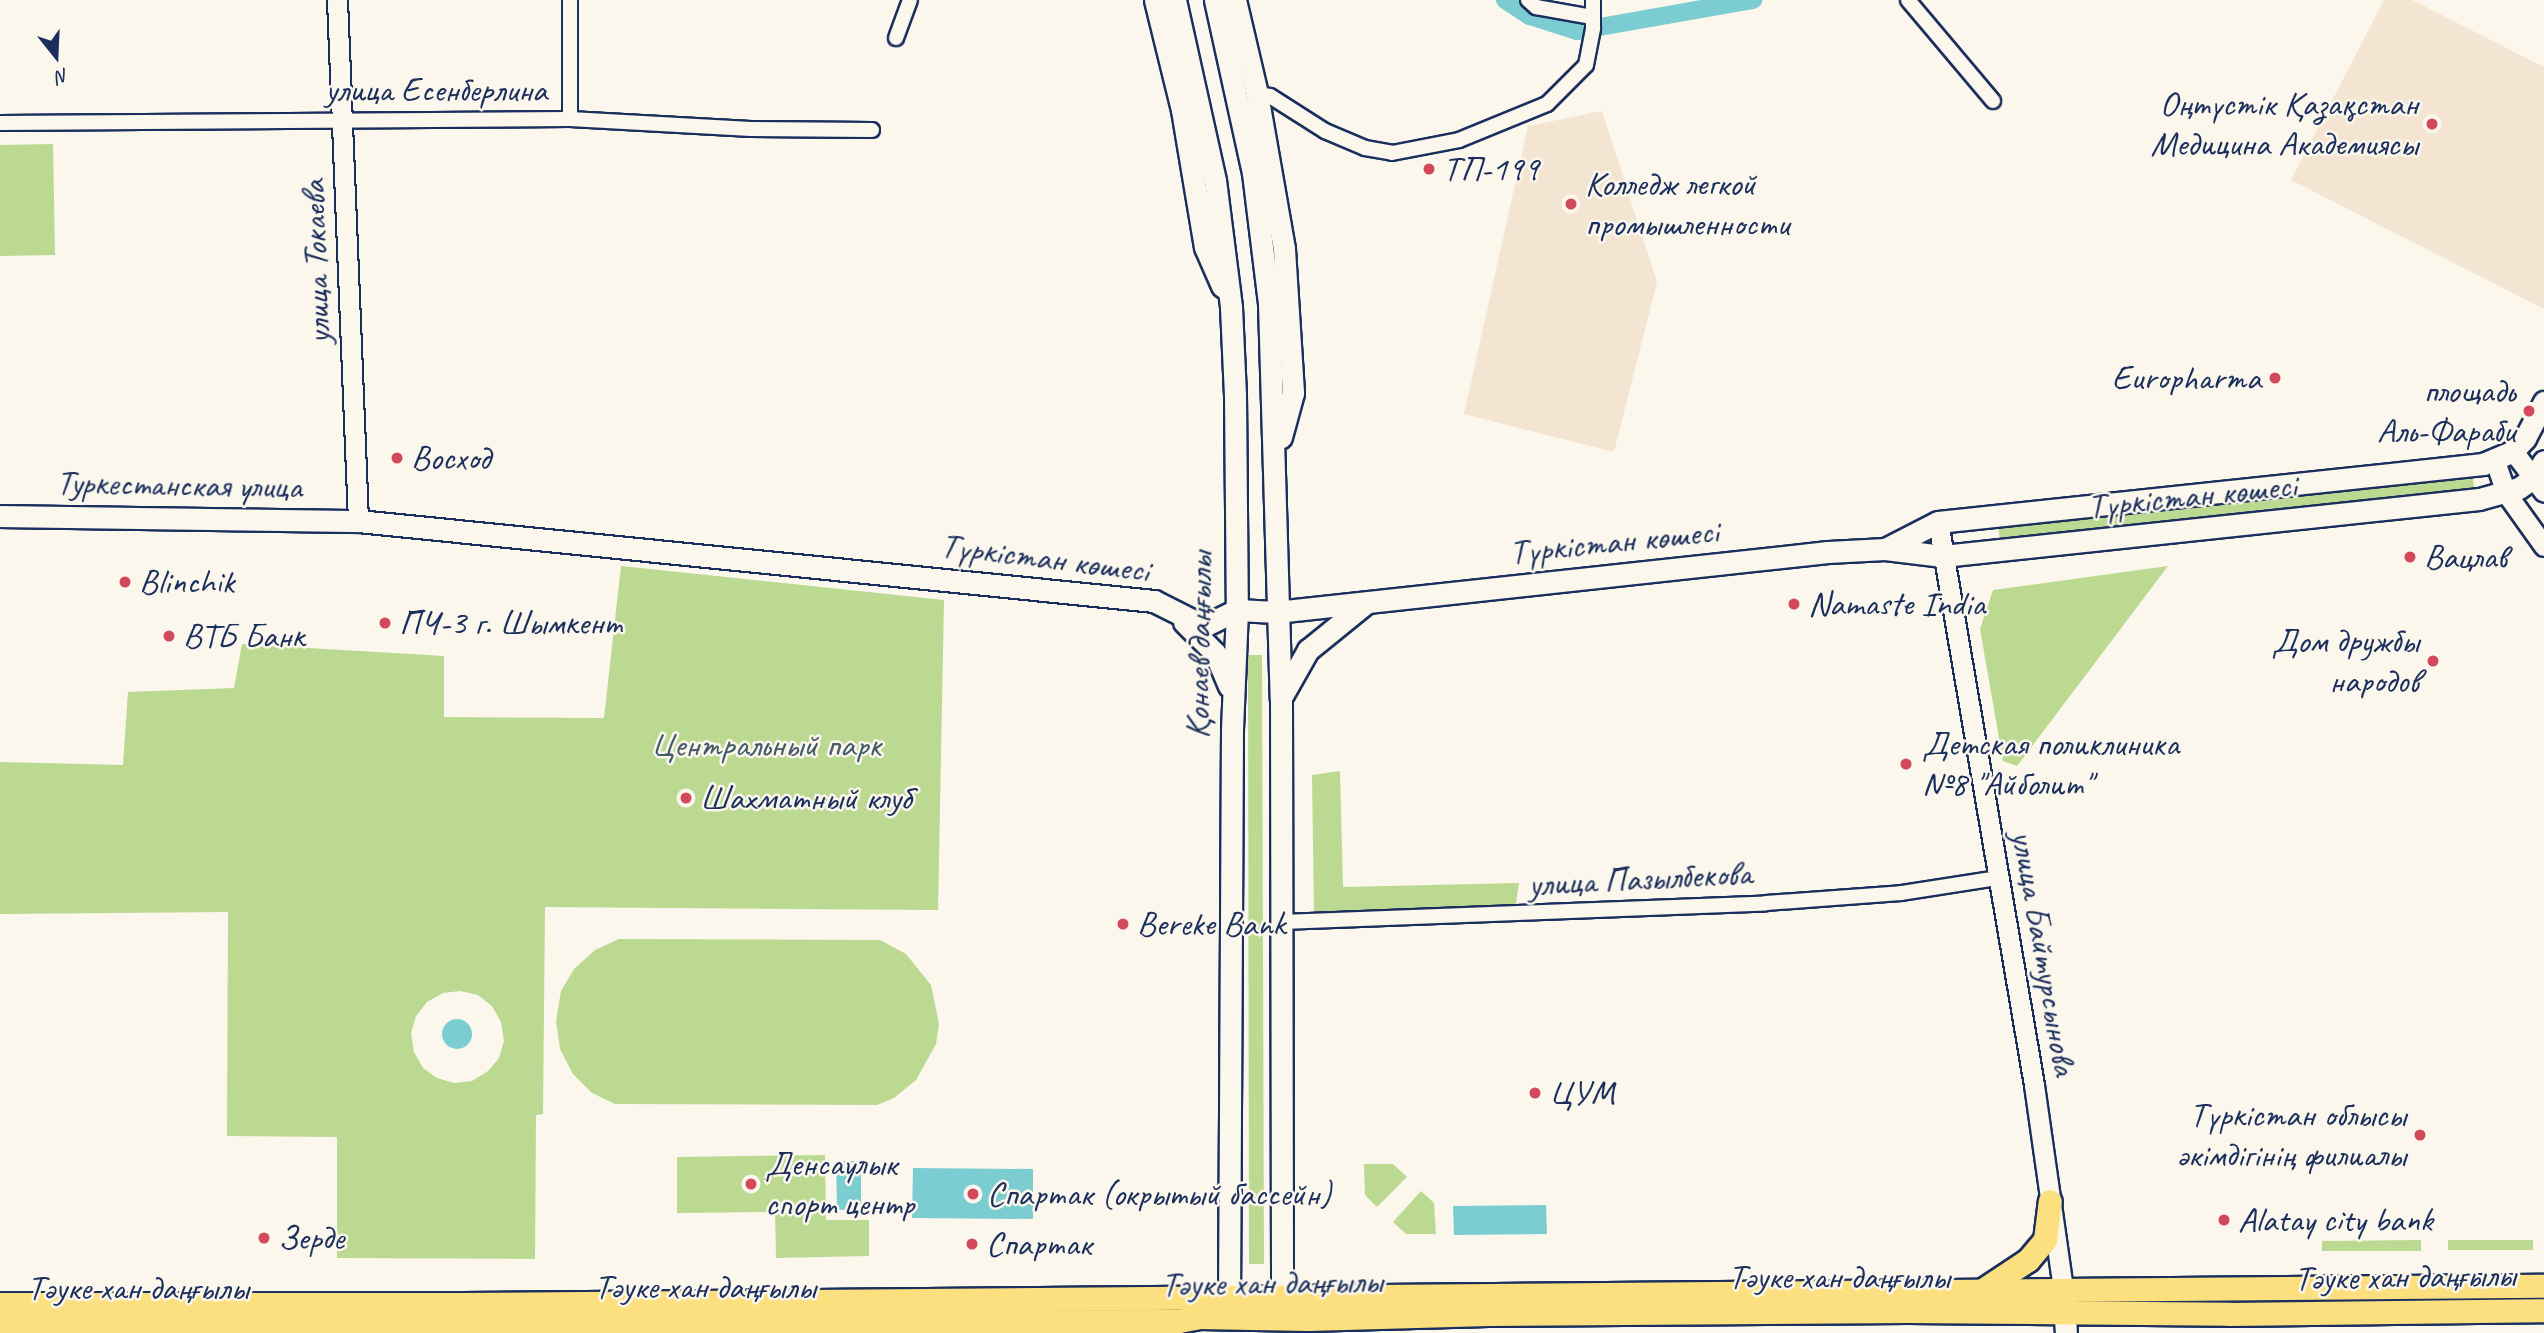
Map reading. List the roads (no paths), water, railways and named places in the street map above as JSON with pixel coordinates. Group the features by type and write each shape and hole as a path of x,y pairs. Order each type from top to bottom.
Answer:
{"main road":[{"path":"1155,0 1182,110 1205,247 1231,307"},
{"name":"Қонаев даңғылы","path":"1175,0 1215,180 1231,307 1237,610 1232,696 1228,1316"},
{"path":"1215,0 1248,148 1267,275 1275,460 1276,612 1281,699 1282,1316"},
{"path":"1235,0 1257,94 1284,249 1293,393 1275,460"},
{"path":"1267,275 1284,249"},
{"path":"2504,456 2525,438 2544,402"},
{"name":"Түркістан көшесі","path":"1885,549 1938,522 2396,472 2504,456"},
{"path":"2506,493 2540,477"},
{"name":"Түркістан көшесі","path":"358,521 1154,601 1204,625 1237,610 1276,612 1596,576 1885,549 1943,556 2425,505 2506,493"},
{"name":"Туркестанская улица","path":"0,516 358,521"},
{"path":"1154,601 1195,630 1215,653 1232,696"},
{"path":"1281,699 1293,671 1308,650 1366,603"},
{"path":"1981,1291 2028,1260 2045,1240 2050,1201"},
{"name":"Тәуке хан даңғылы","path":"1282,1316 1981,1291 2544,1286"},
{"name":"улица Байтурсынова","path":"2063,1290 2066,1323"},
{"name":"Тәуке хан даңғылы","path":"0,1304 361,1320 1179,1321 1228,1316"},
{"name":"Тәуке хан даңғылы","path":"0,1323 1864,1311 2066,1323 2544,1310"},
{"path":"1179,1321 1200,1324 1210,1333"}],"street":[{"name":"улица Токаева","path":"337,0 358,521"},
{"path":"569,119 570,0"},
{"path":"896,37 910,0"},
{"path":"1528,0 1536,7 1592,16"},
{"path":"1257,94 1270,96 1325,131 1365,148 1392,153 1459,140 1547,104 1586,65 1594,0"},
{"path":"1908,0 1993,101"},
{"name":"улица Есенберлина","path":"0,122 569,119 751,129 872,131"},
{"path":"2504,456 2540,477"},
{"path":"2504,456 2506,493 2544,546"},
{"name":"улица Байтурсынова","path":"1938,522 2063,1290"},
{"name":"улица Пазылбекова","path":"1282,922 1766,903 1901,893 1998,878"}],"water":[{"path":"457,1019 467,1024 472,1034 467,1044 457,1049 447,1044 442,1034 447,1024"},
{"path":"836,1161 861,1161 861,1209 837,1210"},
{"name":"Спартак (окрытый бассейн)","path":"913,1168 1033,1169 1033,1219 912,1218"},
{"path":"1546,1205 1547,1234 1454,1235 1453,1206"}],"waterway":[{"path":"1505,0 1530,16 1577,31 1753,0"}],"place":[{"name":"Оңтүстік Қазақстан Медицина Академиясы","path":"2432,124"},
{"name":"ТП-199","path":"1429,169"},
{"name":"Колледж легкой промышленности","path":"1571,204"},
{"name":"Europharma","path":"2275,378"},
{"name":"площадь Аль-Фараби","path":"2529,411"},
{"name":"Восход","path":"397,458"},
{"name":"Вацлав","path":"2410,557"},
{"name":"Blinchik","path":"125,582"},
{"name":"Namaste India","path":"1794,604"},
{"name":"ПЧ-3 г. Шымкент","path":"385,623"},
{"name":"ВТБ Банк","path":"169,636"},
{"name":"Дом дружбы народов","path":"2433,661"},
{"name":"Детская поликлиника №8 \"Айболит\"","path":"1906,764"},
{"name":"Шахматный клуб","path":"686,798"},
{"name":"Bereke Bank","path":"1123,924"},
{"name":"ЦУМ","path":"1535,1093"},
{"name":"Түркістан облысы әкімдігінің филиалы","path":"2420,1135"},
{"name":"Денсаулык спорт центр","path":"751,1184"},
{"name":"Спартак (окрытый бассейн)","path":"973,1194"},
{"name":"Alatay city bank","path":"2224,1220"},
{"name":"Зерде","path":"264,1238"},
{"name":"Спартак","path":"972,1244"}],"park label":[{"name":"Центральный парк","path":"766,745"}]}
